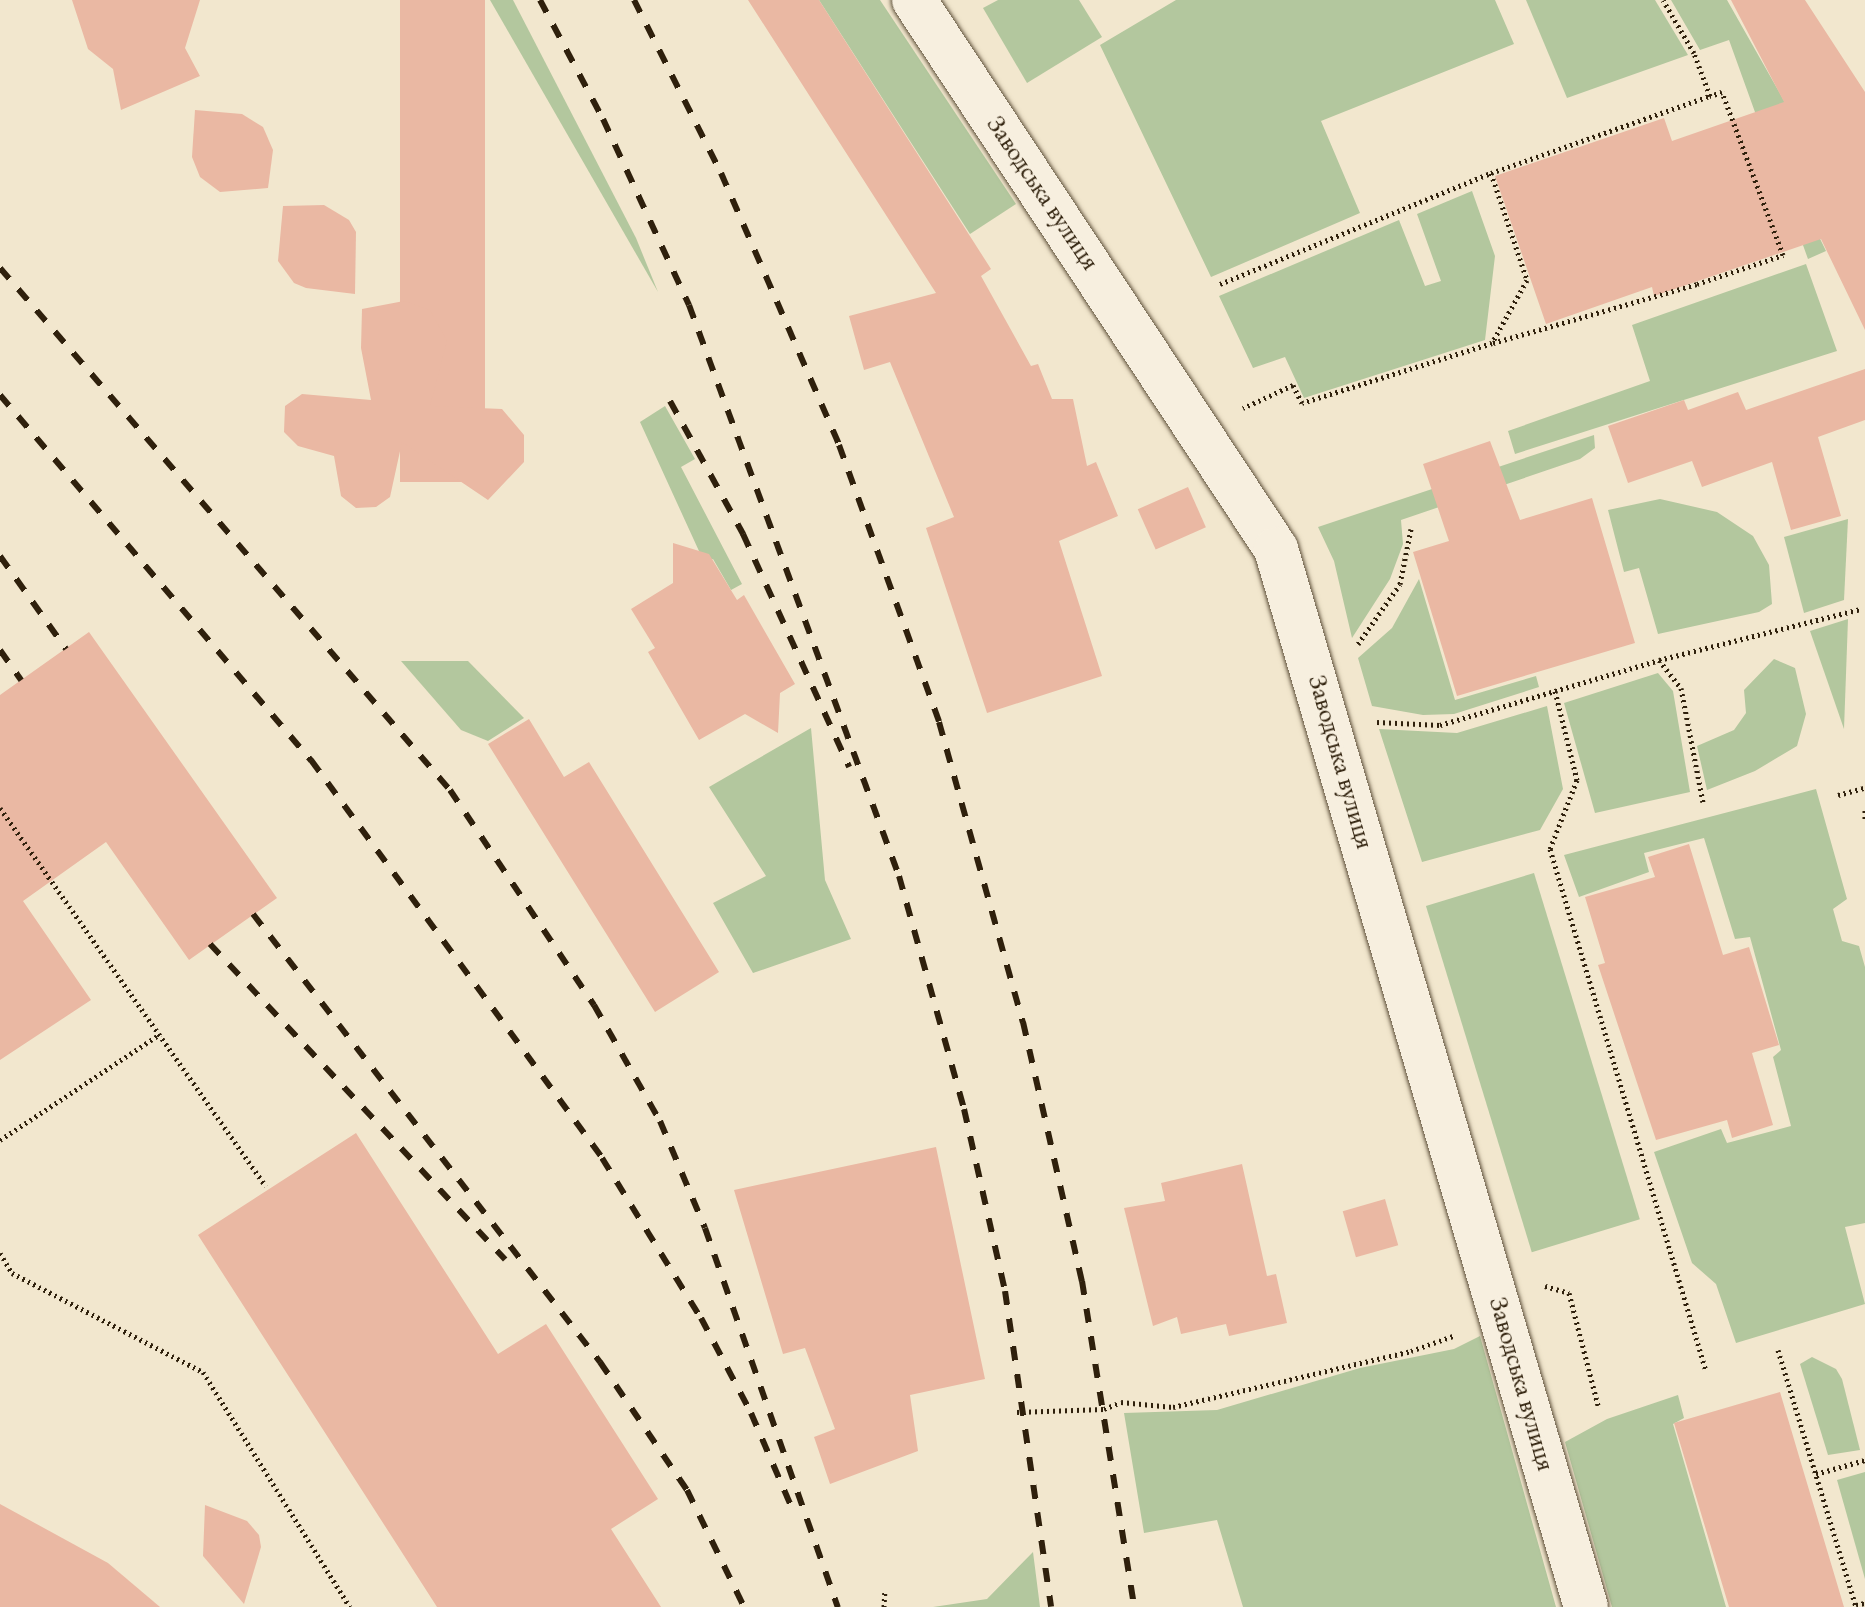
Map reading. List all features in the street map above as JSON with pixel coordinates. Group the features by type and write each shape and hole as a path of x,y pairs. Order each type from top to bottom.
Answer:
{"street":[{"name":"Заводська вулиця","path":"914,0 1276,549 1504,1318 1586,1607"}],"path":[{"path":"1663,0 1694,53 1710,96"},
{"path":"1220,284 1491,173 1722,92 1783,255 1302,403 1293,385 1231,414"},
{"path":"1491,173 1527,280 1492,343"},
{"path":"1349,658 1400,584 1411,529"},
{"path":"1368,721 1440,725 1659,660 1860,609"},
{"path":"1659,660 1681,688 1703,802"},
{"path":"1555,691 1577,780 1550,849 1706,1371"},
{"path":"1838,795 1865,788"},
{"path":"0,808 266,1186"},
{"path":"1865,810 1865,820"},
{"path":"0,1140 160,1034"},
{"path":"0,1253 12,1273 203,1372 350,1607"},
{"path":"1017,1412 1104,1409 1121,1402 1173,1407 1411,1351 1504,1318"},
{"path":"1778,1350 1856,1606 1865,1603"},
{"path":"1816,1474 1865,1460"},
{"path":"884,1607 885,1590"}],"green space":[{"path":"490,0 513,0 636,238 658,292"},
{"path":"819,0 880,0 1016,204 970,234"},
{"path":"998,0 1079,0 1102,37 1027,83 983,8"},
{"path":"1176,0 1495,0 1514,44 1321,121 1360,213 1211,277 1100,45"},
{"path":"1526,0 1655,0 1688,55 1567,98"},
{"path":"1671,0 1727,0 1829,180 1799,196 1826,251 1808,259 1729,40 1700,50"},
{"path":"1472,191 1495,256 1485,340 1304,398 1285,357 1253,368 1219,296 1399,220 1425,286 1441,281 1417,214"},
{"path":"1806,264 1837,351 1515,454 1508,431 1650,381 1632,325"},
{"path":"665,406 695,459 681,467 742,584 731,590 713,559 704,562 640,422"},
{"path":"1594,435 1595,448 1580,459 1401,520 1403,544 1390,579 1352,638 1334,561 1318,527"},
{"path":"1660,499 1717,512 1753,536 1769,565 1772,604 1759,612 1658,634 1639,568 1624,572 1608,510"},
{"path":"1848,519 1844,600 1804,613 1784,537"},
{"path":"1419,579 1455,700 1536,676 1539,687 1454,714 1423,715 1372,706 1358,658 1392,628"},
{"path":"1848,619 1844,729 1810,631"},
{"path":"1774,659 1795,668 1806,714 1797,746 1755,771 1707,790 1697,746 1734,730 1746,713 1744,690"},
{"path":"401,661 468,661 524,718 488,741 461,730"},
{"path":"1658,673 1673,691 1690,792 1595,813 1564,703"},
{"path":"1547,706 1563,789 1540,830 1422,862 1379,729 1457,733"},
{"path":"811,728 825,880 851,939 753,973 713,903 766,876 709,787"},
{"path":"1816,789 1847,899 1833,909 1842,941 1859,946 1865,967 1865,1223 1845,1227 1865,1304 1736,1343 1716,1284 1692,1263 1654,1152 1721,1129 1727,1143 1791,1126 1773,1057 1781,1050 1750,937 1735,939 1704,838 1644,853 1649,872 1579,897 1564,855"},
{"path":"1534,873 1640,1219 1532,1252 1426,906"},
{"path":"1480,1336 1556,1607 1243,1607 1217,1520 1144,1533 1124,1413 1217,1410 1360,1368 1454,1349"},
{"path":"1812,1357 1836,1369 1842,1379 1860,1450 1828,1455 1800,1364"},
{"path":"1678,1395 1684,1418 1673,1424 1726,1607 1612,1607 1565,1442 1607,1419"},
{"path":"1865,1472 1865,1579 1837,1480"},
{"path":"1033,1552 1040,1607 933,1607 987,1599"}],"building":[{"path":"72,0 200,0 185,48 200,76 121,110 113,69 88,49"},
{"path":"400,0 485,0 485,482 400,482"},
{"path":"748,0 819,0 991,269 981,276 1031,366 1038,364 1052,399 1073,399 1087,466 1096,462 1118,516 1059,541 1102,676 987,713 926,528 954,517 890,362 864,370 849,316 936,293"},
{"path":"1731,0 1805,0 1865,92 1865,330 1821,239 1654,296 1652,287 1546,324 1495,176 1664,118 1672,141 1784,102"},
{"path":"195,110 242,114 263,127 273,150 268,188 220,192 200,177 192,157"},
{"path":"324,205 349,220 356,232 355,294 306,288 294,283 278,261 283,206"},
{"path":"404,301 430,310 447,341 430,406 502,409 524,435 524,462 488,500 402,442 390,497 376,507 356,508 341,496 334,456 298,446 284,432 285,406 302,394 371,400 361,348 362,309"},
{"path":"1865,369 1865,420 1818,437 1841,516 1791,530 1772,462 1702,487 1692,461 1628,483 1608,426 1684,400 1688,410 1738,392 1746,410"},
{"path":"1490,441 1520,520 1592,498 1635,643 1457,696 1413,552 1449,541 1423,464"},
{"path":"1188,487 1206,527 1156,550 1138,509"},
{"path":"673,543 709,554 737,600 744,595 795,684 780,693 778,733 745,714 699,740 648,652 655,648 631,609 673,583"},
{"path":"89,632 277,898 189,960 106,842 23,901 91,1000 0,1060 0,695"},
{"path":"529,719 564,777 589,762 719,972 655,1012 488,744"},
{"path":"1689,844 1723,955 1749,947 1779,1045 1752,1053 1773,1125 1732,1138 1727,1120 1656,1140 1598,965 1605,963 1585,897 1655,877 1648,857"},
{"path":"356,1133 498,1354 546,1324 658,1499 611,1529 661,1607 437,1607 198,1235"},
{"path":"936,1147 985,1379 910,1395 918,1451 830,1484 814,1437 835,1429 805,1348 783,1354 734,1190"},
{"path":"1242,1164 1267,1276 1276,1274 1287,1323 1229,1336 1226,1324 1181,1334 1177,1317 1153,1326 1124,1208 1165,1201 1161,1183"},
{"path":"1385,1199 1398,1245 1356,1257 1343,1211"},
{"path":"1780,1392 1844,1607 1729,1607 1674,1423"},
{"path":"0,1504 108,1563 160,1607 0,1607"},
{"path":"205,1505 247,1521 259,1535 261,1547 244,1604 203,1556"}],"railway":[{"path":"540,0 603,119 689,305 899,876 964,1109 1005,1291 1051,1607"},
{"path":"634,0 721,173 839,445 939,722 1023,1022 1082,1281 1134,1607"},
{"path":"0,268 450,790 594,1005 660,1121 705,1228 838,1607"},
{"path":"0,395 311,760 602,1158 701,1318 751,1413 792,1508"},
{"path":"670,401 743,534 849,767"},
{"path":"0,556 66,649"},
{"path":"0,650 21,680"},
{"path":"253,914 600,1362 687,1490 744,1607"},
{"path":"210,944 505,1259"}]}
